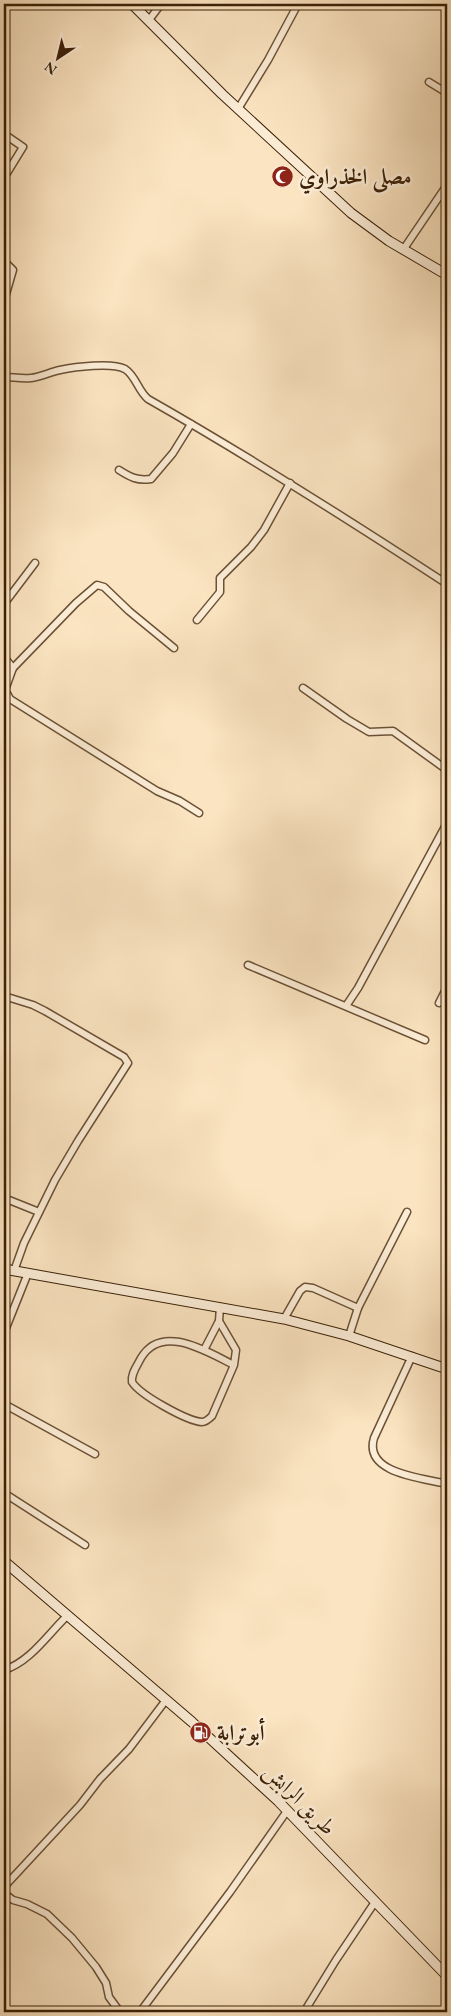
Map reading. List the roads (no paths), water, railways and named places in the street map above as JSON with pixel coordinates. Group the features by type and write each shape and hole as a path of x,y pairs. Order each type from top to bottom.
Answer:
{"street":[{"path":"132,4 238,109 351,213 403,250 447,275"},
{"path":"149,20 161,4"},
{"path":"238,109 268,60 298,4"},
{"path":"429,82 447,93"},
{"path":"4,134 23,147 4,178"},
{"path":"403,250 447,184"},
{"path":"4,261 13,270 4,301"},
{"path":"4,377 29,379 74,368 115,366 125,369 140,392 148,399 362,527 447,584"},
{"path":"119,470 133,478 151,479 159,472 173,453 191,424"},
{"path":"197,620 220,592 220,578 251,547 264,530 290,484"},
{"path":"4,604 35,563"},
{"path":"174,648 104,588 97,585 76,603 13,668 4,690 10,700 156,792 180,801 199,813"},
{"path":"4,656 13,668"},
{"path":"303,688 369,732 393,731 447,770"},
{"path":"346,1006 358,988 447,823"},
{"path":"248,965 425,1040"},
{"path":"439,1003 447,987"},
{"path":"4,996 45,1012 124,1057 128,1063 78,1141 39,1212 24,1243 14,1271"},
{"path":"4,1198 39,1212"},
{"path":"349,1336 358,1308 407,1212"},
{"path":"4,1269 284,1319 349,1336 447,1369"},
{"path":"4,1333 28,1273"},
{"path":"284,1319 296,1297 305,1287 313,1288 358,1308"},
{"path":"204,1350 219,1321 220,1307"},
{"path":"219,1321 236,1350 234,1365 212,1416 202,1422 180,1414 153,1400 135,1388 132,1382 132,1376 143,1354 156,1344 166,1341 179,1341 204,1350 234,1365"},
{"path":"412,1356 374,1438 373,1449 379,1462 388,1469 447,1484"},
{"path":"4,1404 95,1454"},
{"path":"4,1493 85,1545"},
{"name":"طريق الرابش","path":"4,1561 166,1700 287,1810 447,1976"},
{"path":"4,1670 18,1664 27,1657 66,1616"},
{"path":"4,1887 80,1805 100,1779 130,1749 166,1700"},
{"path":"140,2012 230,1892 287,1810"},
{"path":"4,1893 13,1900 27,1904 47,1914 72,1938 96,1967 106,1983 109,1997 120,2012"},
{"path":"304,2012 336,1960 376,1902"}],"place":[{"name":"مصلى الخذراوي","path":"283,176"},
{"name":"أبوترابة","path":"201,1732"}]}
